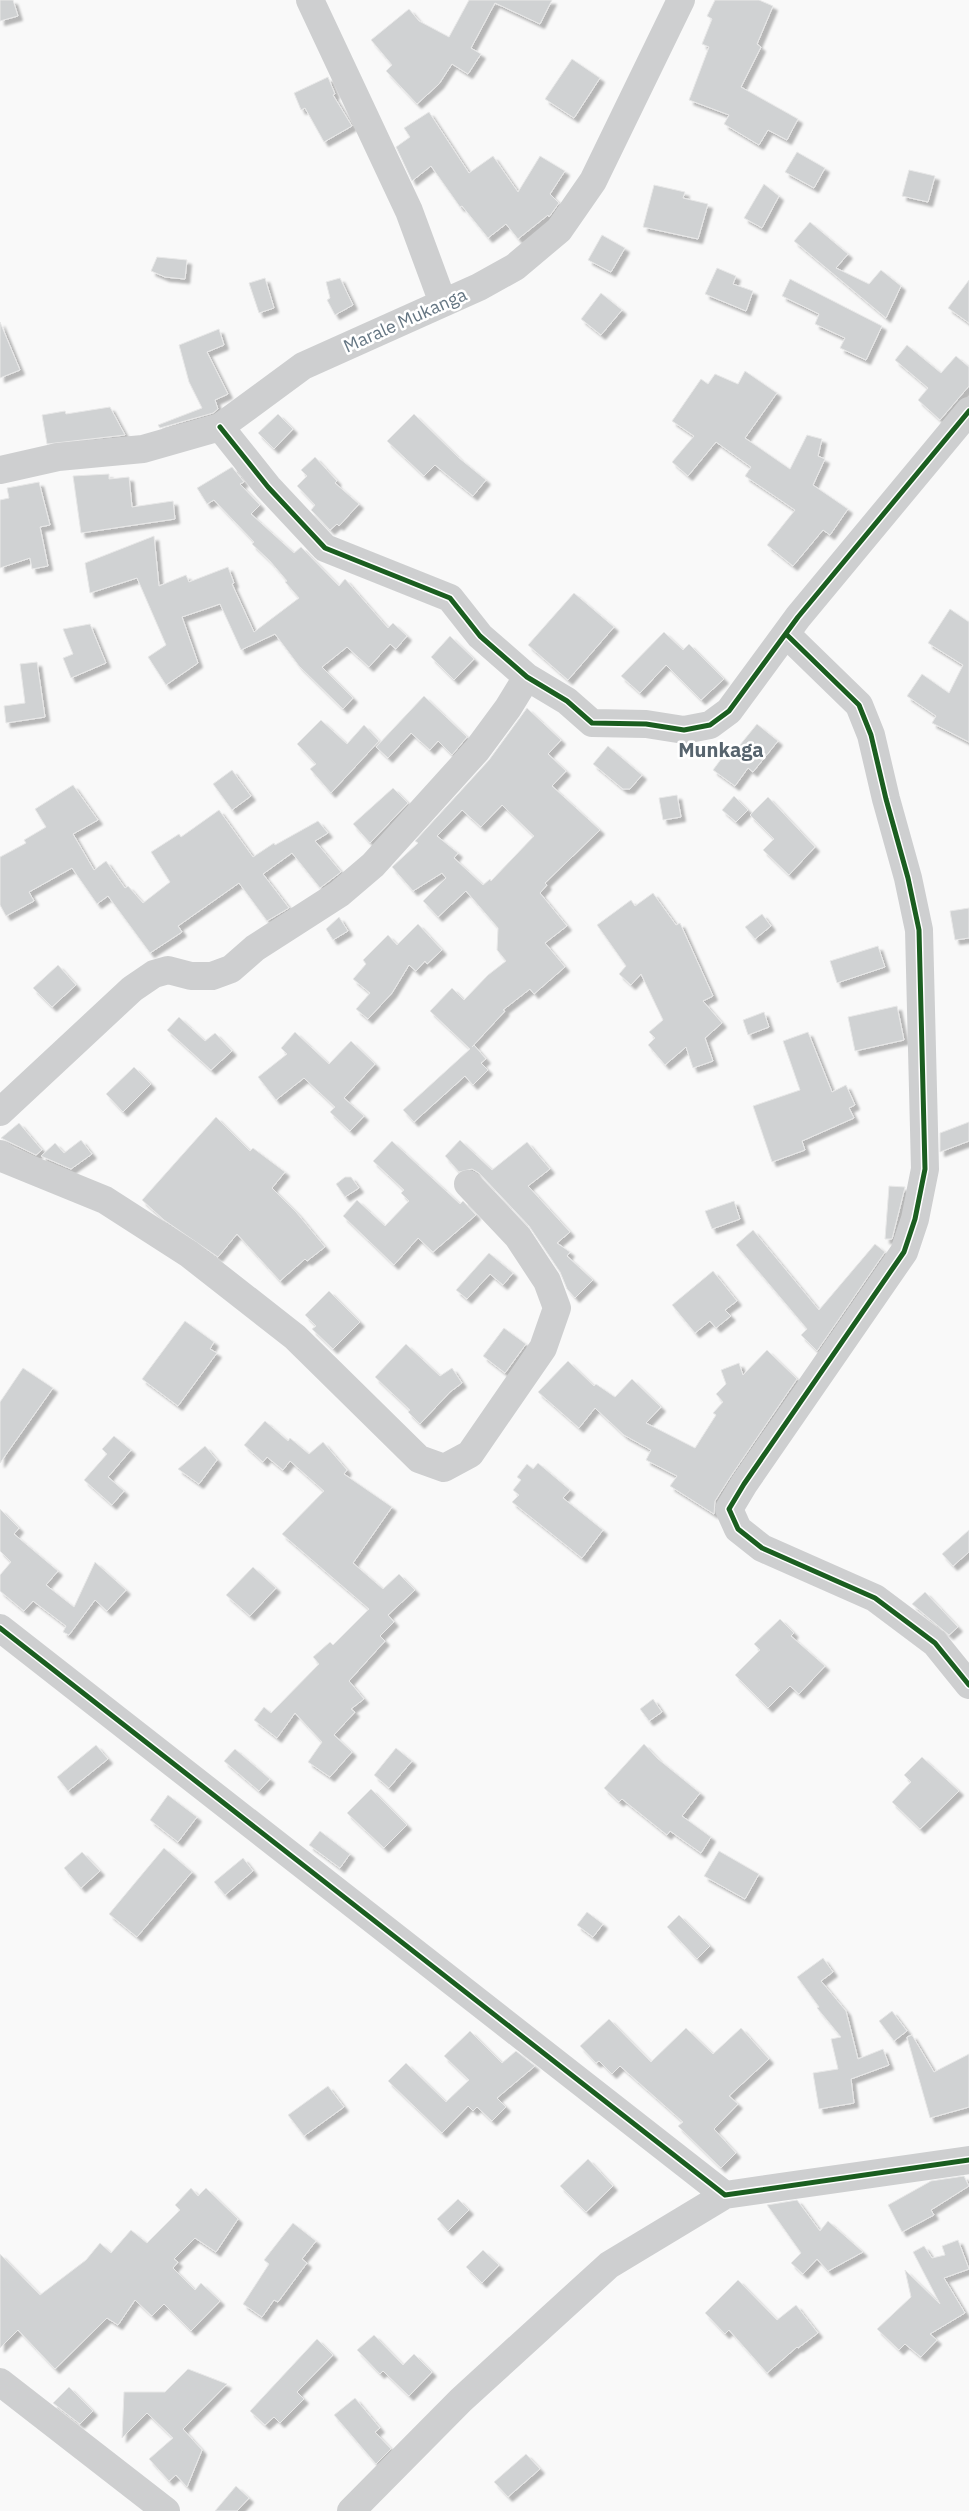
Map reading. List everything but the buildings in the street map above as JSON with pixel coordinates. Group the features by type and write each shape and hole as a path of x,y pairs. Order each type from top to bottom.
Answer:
{"street":[{"path":"310,0 409,211 443,302"},
{"name":"Marale Mukanga","path":"0,470 58,457 142,449 220,428 303,366 479,287 515,267 559,230 593,181 681,0"},
{"path":"220,428 268,487 325,548 450,598 480,636 527,677 567,702 592,724 646,724 684,730 710,725 729,711 786,634 969,410"},
{"path":"786,634 859,705 871,735 886,799 908,878 919,930 925,1169 915,1219 904,1252 744,1484 729,1509 738,1529 762,1548 876,1598 935,1643 969,1685"},
{"path":"0,1112 132,989 154,974 168,970 191,976 212,976 231,969 255,948 339,894 372,865 477,750 508,708 527,677"},
{"path":"0,1154 7,1160 105,1200 189,1254 295,1337 418,1459 444,1468 470,1454 543,1348 557,1308 547,1281 518,1238 468,1184"},
{"path":"0,1628 725,2196"},
{"path":"351,2511 461,2400 609,2265 725,2196 969,2160"},
{"path":"0,2382 166,2511"}],"cycle path":[{"path":"220,427 268,487 325,548 450,598 480,636 527,677 567,701 592,723 646,724 684,730 710,725 729,711 798,617 969,411"},
{"path":"786,634 859,705 871,735 886,799 908,878 919,930 925,1169 915,1219 904,1252 744,1484 729,1509 738,1529 762,1548 875,1598 935,1643 969,1685"},
{"path":"0,1628 725,2195 969,2160"}],"district":[{"name":"Munkaga","path":"721,749"}]}
